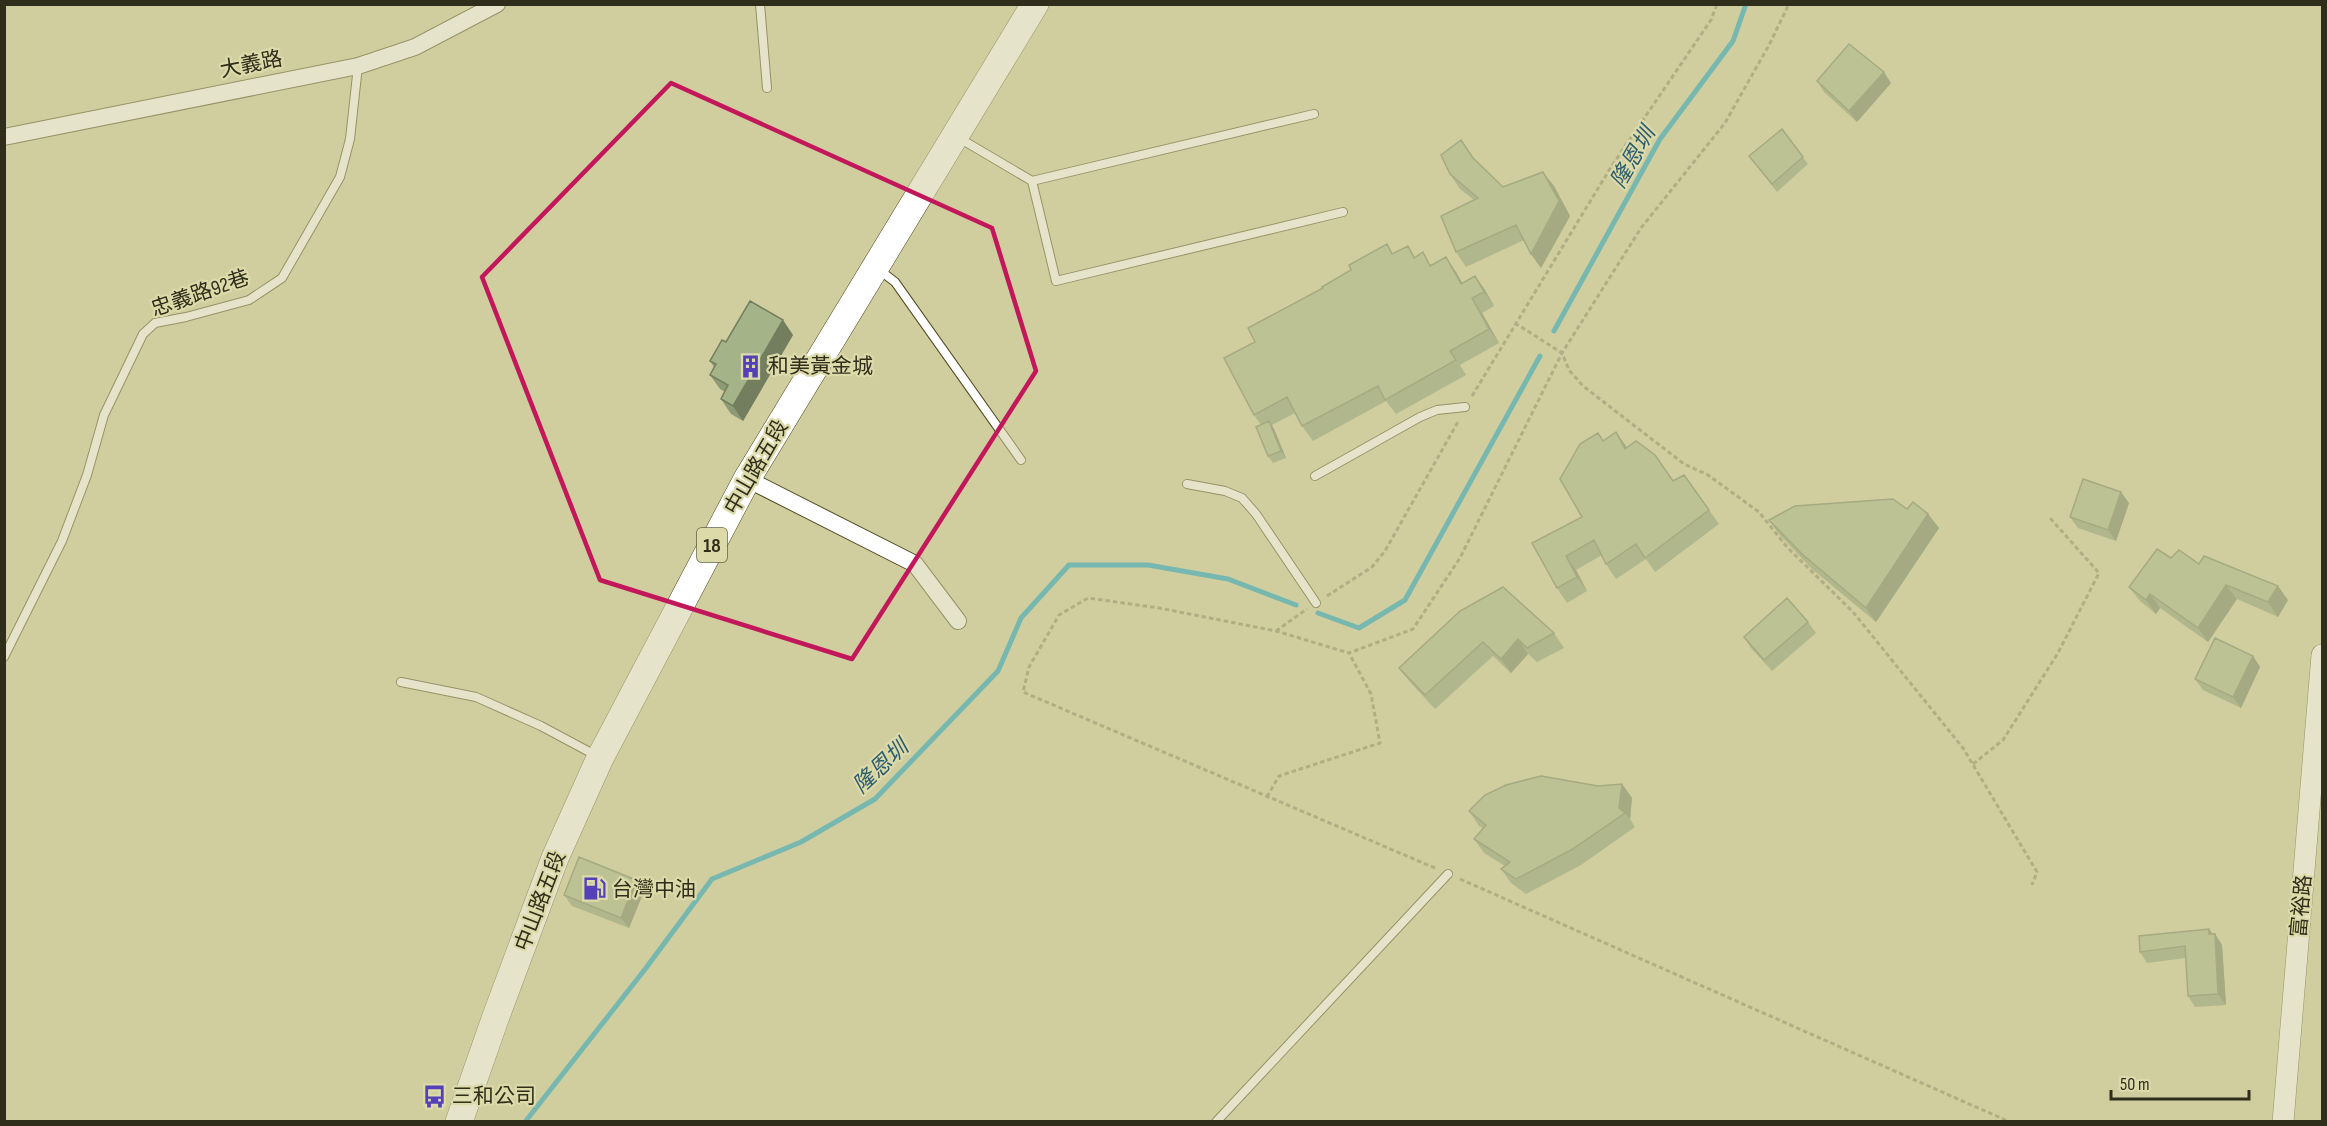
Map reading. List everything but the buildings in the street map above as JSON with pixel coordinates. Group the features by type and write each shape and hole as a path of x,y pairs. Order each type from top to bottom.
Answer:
{"main road":[{"name":"中山路五段","path":"459,1122 555,858 600,758 747,479 956,136 1032,6"}],"street":[{"name":"大義路","path":"4,137 358,66 415,47 496,4"},
{"path":"747,479 915,564 958,621"},
{"name":"富裕路","path":"2283,1122 2322,656"}],"lane":[{"path":"760,4 767,88"},
{"name":"忠義路92巷","path":"4,657 62,541 87,475 104,415 142,334 155,323 249,300 282,278 340,177 351,140 358,66"},
{"path":"956,136 1032,181 1314,114"},
{"path":"1032,181 1056,281 1343,212"},
{"path":"876,268 895,282 1021,460"},
{"path":"1315,476 1420,417 1437,410 1465,407"},
{"path":"1186,484 1225,491 1242,498 1256,514 1316,603"},
{"path":"401,682 476,697 541,726 600,758"},
{"path":"1216,1122 1448,874"}],"path":[{"path":"1276,631 1372,567 1385,551 1465,407 1515,323 1611,167 1711,20 1717,4"},
{"path":"1790,4 1725,123 1641,228 1562,353 1460,558 1413,629 1349,653 1276,631 1159,608 1088,598 1059,615 1029,667 1023,692 1448,874 2010,1122"},
{"path":"1515,323 1562,353 1569,370 1583,386 1684,464 1708,475 1759,512 1787,547 1853,612 1964,748 2037,872 2032,885"},
{"path":"1973,764 2003,740 2058,653 2099,573 2050,518"},
{"path":"1267,797 1279,776 1380,743 1371,694 1349,653"}],"highlighted area":[{"path":"671,83 992,228 1036,371 852,659 600,580 482,277"}],"waterway":[{"name":"隆恩圳","path":"1554,331 1660,139 1733,41 1746,4"},
{"name":"隆恩圳","path":"1318,613 1359,628 1405,600 1540,356"},
{"name":"隆恩圳","path":"525,1122 646,968 712,879 801,842 875,799 998,671 1021,618 1069,565 1148,565 1228,579 1296,605"}],"place":[{"name":"和美黃金城","path":"750,366"},
{"name":"台灣中油","path":"594,889"},
{"name":"三和公司","path":"434,1096"}]}
